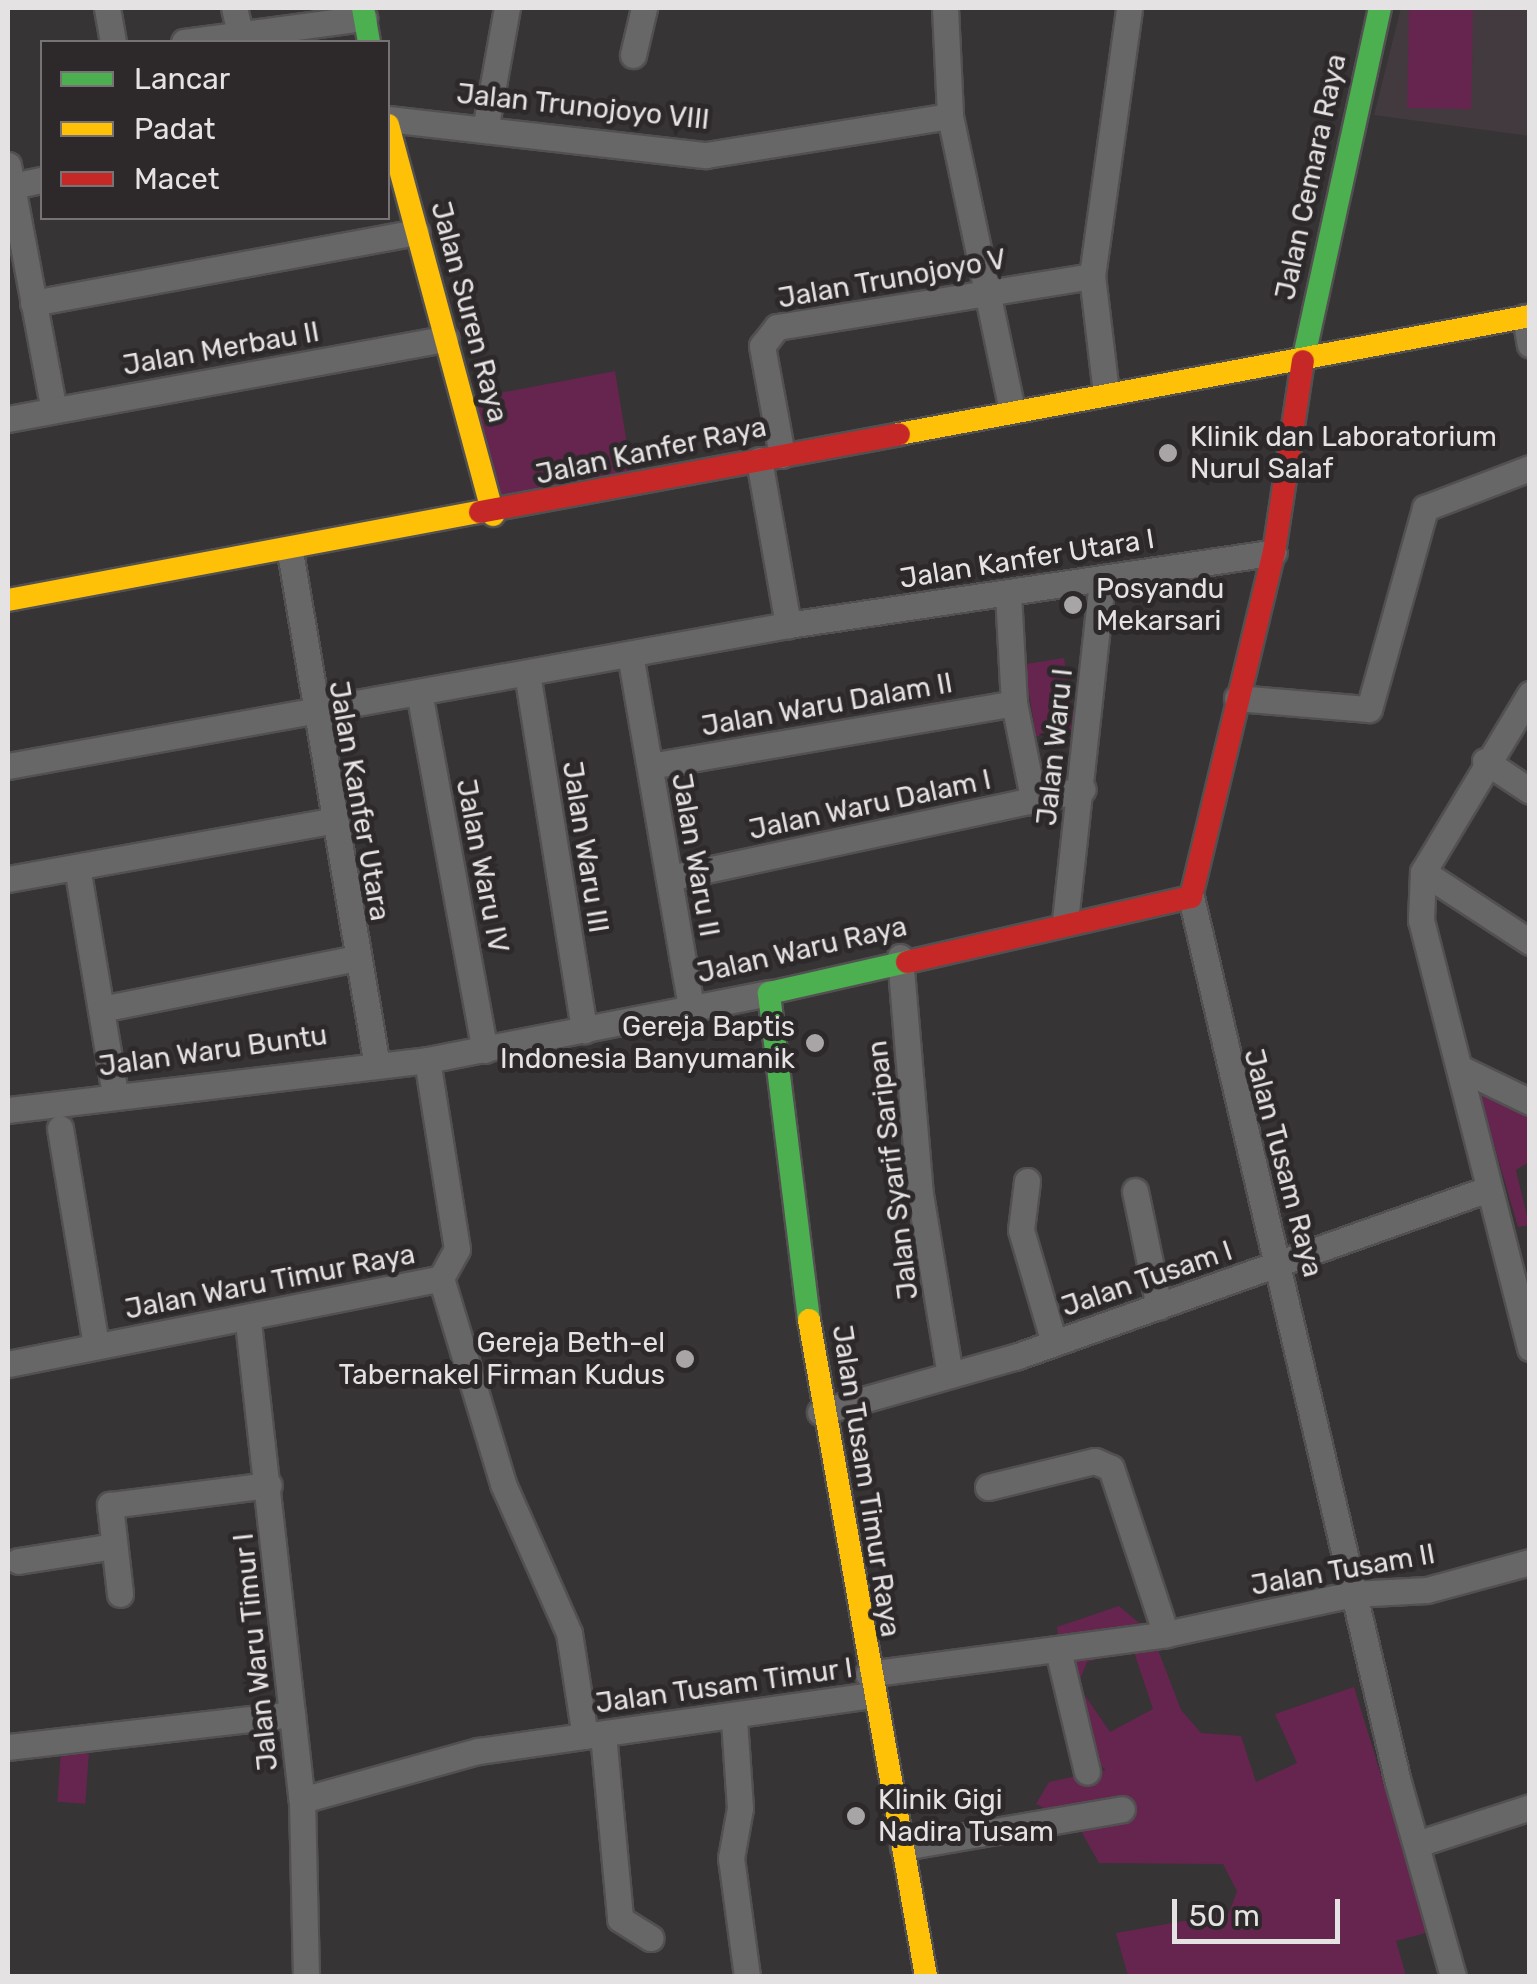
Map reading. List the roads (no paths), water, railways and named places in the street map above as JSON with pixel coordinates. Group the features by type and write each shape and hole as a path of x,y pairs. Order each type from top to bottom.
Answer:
{"main road":[{"name":"Jalan Cemara Raya","path":"1307,360 1315,284 1380,8"},
{"name":"Jalan Suren Raya","path":"390,130 492,515"},
{"name":"Jalan Kanfer Raya","path":"8,600 492,515 1011,406 1307,360 1527,316"},
{"name":"Jalan Tusam Raya","path":"1191,897 1274,552 1307,360"},
{"name":"Jalan Waru Raya","path":"769,992 900,957 1191,897"},
{"name":"Jalan Tusam Timur Raya","path":"769,992 820,1412 926,1976"}],"street":[{"path":"107,8 113,40"},
{"path":"485,130 507,8"},
{"path":"633,55 644,8"},
{"path":"945,8 950,116 1011,406"},
{"path":"1106,393 1092,276 1130,8"},
{"path":"189,40 237,20 365,23"},
{"name":"Jalan Trunojoyo VIII","path":"390,122 706,154 950,116"},
{"path":"40,180 9,180 54,410"},
{"path":"33,303 416,232"},
{"name":"Jalan Trunojoyo V","path":"770,458 765,334 985,291 1092,276"},
{"path":"1527,316 1530,345"},
{"name":"Jalan Merbau II","path":"8,419 446,339"},
{"path":"770,458 788,626"},
{"path":"1237,698 1369,709 1425,508 1530,468"},
{"name":"Jalan Kanfer Utara","path":"290,552 312,709 376,1060"},
{"name":"Jalan Kanfer Utara I","path":"8,766 788,626 1274,552"},
{"name":"Jalan Waru I","path":"1065,921 1083,789 1102,578"},
{"name":"Jalan Waru I","path":"1008,593 1014,703 1034,802"},
{"name":"Jalan Waru II","path":"630,654 690,1007"},
{"name":"Jalan Waru III","path":"526,673 584,1030"},
{"name":"Jalan Waru IV","path":"419,692 485,1050"},
{"path":"1530,694 1484,761 1423,872 1421,920 1530,1348"},
{"name":"Jalan Waru Dalam II","path":"650,766 1014,703"},
{"path":"1484,761 1530,791"},
{"name":"Jalan Waru Dalam I","path":"668,878 1083,789"},
{"path":"8,879 331,820"},
{"path":"77,867 114,1094"},
{"path":"1423,872 1530,942"},
{"name":"Jalan Tusam Raya","path":"1191,897 1353,1594 1454,1976"},
{"name":"Jalan Syarif Saripan","path":"900,957 920,1194 950,1375"},
{"path":"100,1009 357,958"},
{"name":"Jalan Waru Raya","path":"427,1060 769,992"},
{"name":"Jalan Waru Buntu","path":"8,1110 376,1060 427,1060"},
{"name":"Jalan Waru Timur Raya","path":"8,1364 248,1322 441,1278 457,1249 427,1060"},
{"path":"1460,1068 1530,1102"},
{"path":"60,1128 96,1346"},
{"path":"1027,1180 1021,1230 1054,1343"},
{"name":"Jalan Tusam I","path":"820,1412 1054,1343 1488,1189"},
{"path":"1135,1191 1159,1307"},
{"name":"Jalan Tusam Timur I","path":"441,1278 503,1484 570,1633 594,1735"},
{"name":"Jalan Waru Timur I","path":"248,1322 302,1800 306,1976"},
{"path":"988,1487 1095,1460 1111,1468 1166,1634"},
{"path":"120,1594 110,1505 269,1485"},
{"path":"18,1561 114,1546"},
{"name":"Jalan Tusam II","path":"870,1684 1166,1634 1353,1594 1426,1590 1530,1562"},
{"path":"1058,1650 1087,1772"},
{"name":"Jalan Tusam Timur I","path":"302,1800 478,1751 734,1720 870,1684"},
{"path":"8,1748 292,1714"},
{"path":"734,1720 740,1808 731,1858 747,1976"},
{"path":"594,1735 620,1920 651,1938"},
{"path":"1417,1844 1530,1806"},
{"path":"903,1847 1122,1809"}],"place":[{"name":"Klinik dan Laboratorium Nurul Salaf","path":"1168,453"},
{"name":"Posyandu Mekarsari","path":"1073,605"},
{"name":"Gereja Baptis Indonesia Banyumanik","path":"815,1043"},
{"name":"Gereja Beth-el Tabernakel Firman Kudus","path":"685,1359"},
{"name":"Klinik Gigi Nadira Tusam","path":"856,1816"}]}
